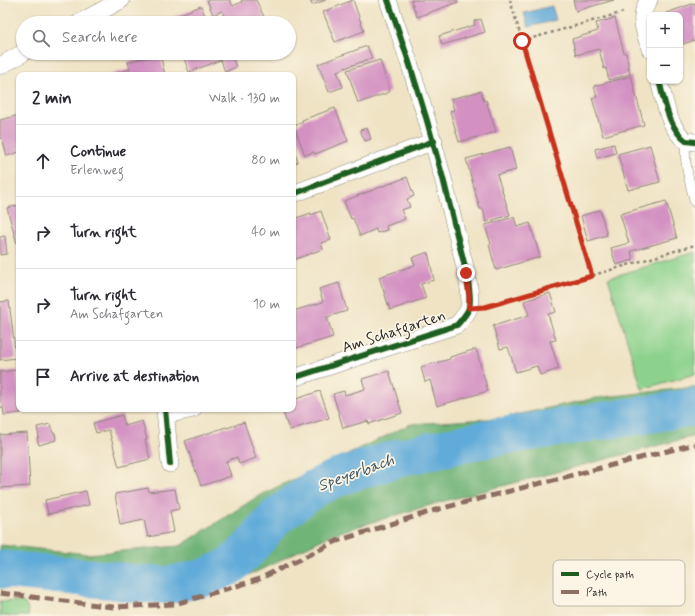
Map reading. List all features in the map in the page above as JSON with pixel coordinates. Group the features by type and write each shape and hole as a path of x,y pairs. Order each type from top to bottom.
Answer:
{"street":[{"path":"92,16 122,0"},
{"path":"388,0 420,93 434,141 466,273 469,308"},
{"path":"646,5 642,21 650,48"},
{"path":"0,66 16,57"},
{"path":"660,84 670,120 675,130 691,141"},
{"path":"296,193 434,141"},
{"name":"Am Schafgarten","path":"296,377 456,325 464,317 469,308"},
{"path":"166,412 170,464"}],"lane":[{"path":"691,141 685,156 695,202"}],"path":[{"path":"510,0 592,276"},
{"path":"522,41 646,5"},
{"path":"469,308 485,307 695,245"}],"green space":[{"path":"695,252 695,374 642,389 608,278"},
{"path":"695,387 695,436 437,503 333,534 254,573 176,596 106,598 0,584 0,545 88,554 180,546 260,495 411,424 501,418 596,398"},
{"path":"0,601 23,602 27,607 29,616 0,616"}],"water":[{"path":"552,6 556,20 528,27 524,13"}],"building":[{"path":"207,0 230,0 233,6 242,2 241,0 256,0 264,16 224,16 222,11 213,15"},
{"path":"310,0 326,0 312,5"},
{"path":"353,0 364,31 335,42 323,12"},
{"path":"411,0 457,0 458,2 417,17"},
{"path":"573,0 614,0 576,11"},
{"path":"695,3 695,40 683,44 683,12 669,12"},
{"path":"201,6 205,16 176,16"},
{"path":"615,18 624,53 626,53 630,74 609,80 606,68 604,69 599,49 576,55 572,39 598,31 596,23"},
{"path":"481,19 485,32 442,45 439,36 475,25 474,21"},
{"path":"367,46 372,58 337,71 343,87 329,92 318,64"},
{"path":"136,60 161,60 164,72 120,72 130,69 128,62"},
{"path":"185,60 221,60 189,72"},
{"path":"221,60 234,60 236,67 225,72"},
{"path":"380,60 390,92 358,103 347,70"},
{"path":"631,76 644,125 603,136 592,98 597,97 594,86"},
{"path":"481,91 484,101 486,100 496,132 459,142 450,111 454,110 451,99"},
{"path":"335,108 348,141 315,154 314,152 305,155 296,131 296,125 303,122 302,120"},
{"path":"16,116 16,153 7,156 2,138 0,138 0,120"},
{"path":"367,128 371,139 365,141 360,130"},
{"path":"614,144 616,153 597,158 595,149"},
{"path":"650,145 660,182 628,190 618,154"},
{"path":"510,147 516,170 497,175 510,215 486,222 483,209 480,209 466,159"},
{"path":"407,177 414,196 407,199 410,207 401,210 405,219 386,226 387,230 377,233 376,229 360,236 344,201"},
{"path":"666,201 677,238 631,251 633,260 616,265 611,248 629,243 620,214"},
{"path":"16,206 16,240 7,208"},
{"path":"600,210 607,235 588,241 581,216"},
{"path":"321,211 331,240 321,243 323,249 296,259 296,218 311,213 311,215"},
{"path":"514,217 517,227 530,223 540,257 496,270 489,245 491,244 485,225"},
{"path":"5,236 7,254 0,255 0,237"},
{"path":"428,252 434,280 421,284 426,298 390,310 379,277 415,265 412,258"},
{"path":"339,283 347,311 327,317 333,337 296,348 296,310 323,302 319,289"},
{"path":"550,293 556,312 548,314 556,340 550,341 559,369 540,375 537,366 516,372 508,347 500,349 493,326 529,315 524,301"},
{"path":"9,301 16,358 0,360 0,302"},
{"path":"476,349 488,391 437,406 430,380 425,382 421,367 450,359 450,357"},
{"path":"16,370 16,412 21,413 4,415 3,407 0,408 0,372"},
{"path":"389,371 402,413 369,424 368,421 343,428 333,394 344,391 345,395 365,389 362,379"},
{"path":"320,391 329,418 289,430 283,412 296,412 296,399"},
{"path":"122,415 125,426 142,421 150,459 119,467 109,430 96,433 93,423"},
{"path":"244,422 256,458 239,464 237,457 226,461 231,476 201,486 185,441"},
{"path":"50,424 53,433 55,433 56,440 39,445 37,438 39,437 37,427"},
{"path":"27,433 30,486 0,488 0,435"},
{"path":"148,488 149,492 175,489 179,509 170,511 174,532 148,537 144,520 120,525 115,494"},
{"path":"86,491 89,505 48,514 45,500"}],"waterway":[{"name":"Speyerbach","path":"0,569 137,584 169,585 203,578 229,567 247,551 276,517 315,488 341,476 402,457 490,438 695,407"}],"marked path":[{"path":"0,593 113,607 175,604 257,580 337,541 439,509 695,444"}],"cycle path":[{"path":"296,377 457,325 469,308 470,292 443,178 408,59 388,0"},
{"path":"660,84 665,106 675,129 686,141 695,142"},
{"path":"296,193 434,141"},
{"path":"165,412 170,464"}],"route":[{"path":"466,273 469,308 485,307 592,276 522,41"}]}
